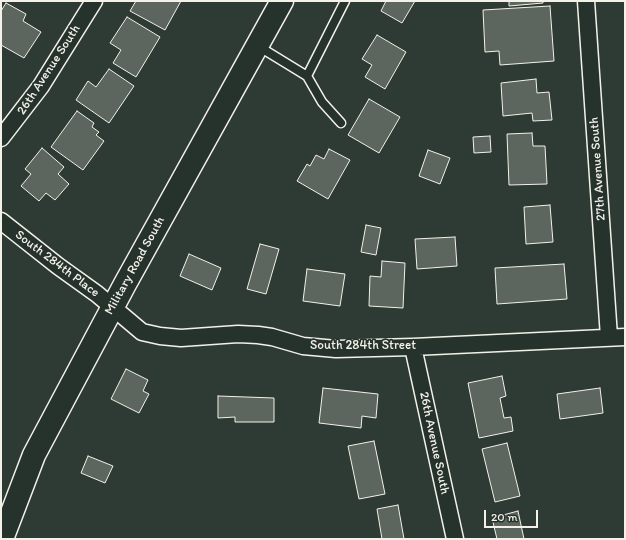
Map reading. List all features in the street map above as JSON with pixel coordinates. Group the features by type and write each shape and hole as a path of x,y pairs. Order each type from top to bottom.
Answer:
{"main road":[{"name":"Military Road South","path":"2,539 34,455 113,307 282,1"}],"street":[{"name":"26th Avenue South","path":"1,138 41,86 92,1"},
{"name":"27th Avenue South","path":"586,1 609,338"},
{"name":"South 284th Place","path":"1,221 113,307"},
{"name":"South 284th Street","path":"113,307 142,332 160,336 181,338 238,334 272,337 303,346 336,349 625,337"},
{"name":"26th Avenue South","path":"413,347 455,539"}],"lane":[{"path":"307,76 345,1"},
{"path":"257,45 307,76 322,102 342,123"}],"building":[{"path":"136,1 181,1 165,30 130,11"},
{"path":"386,1 415,1 402,23 381,11"},
{"path":"509,1 543,1 543,3 509,6"},
{"path":"6,3 26,14 23,21 41,32 24,58 1,45 1,11"},
{"path":"550,6 554,61 500,65 499,51 485,52 483,10"},
{"path":"127,17 160,37 136,77 113,63 121,50 110,43"},
{"path":"377,35 406,52 385,89 365,77 372,65 362,59"},
{"path":"109,69 134,86 109,123 76,100 88,81 96,87"},
{"path":"536,79 537,93 549,92 552,120 533,121 532,113 503,116 501,83"},
{"path":"369,99 400,117 379,153 348,135"},
{"path":"77,111 94,123 92,127 99,132 96,135 104,141 83,170 51,147"},
{"path":"532,133 533,146 545,146 547,184 509,185 507,134"},
{"path":"490,136 491,152 474,153 473,137"},
{"path":"42,148 64,167 58,174 69,184 55,200 46,193 39,201 21,186 31,174 25,169"},
{"path":"329,149 350,160 328,199 297,181 307,164 310,166 316,155 324,159"},
{"path":"428,150 450,158 440,184 419,176"},
{"path":"550,205 553,242 526,244 524,207"},
{"path":"366,225 381,228 376,255 361,252"},
{"path":"455,237 457,266 417,269 415,239"},
{"path":"260,244 279,249 266,294 247,289"},
{"path":"189,254 221,268 212,290 180,276"},
{"path":"382,261 405,263 403,308 369,306 370,276 381,277"},
{"path":"564,264 567,299 497,304 495,268"},
{"path":"307,269 345,274 340,306 303,301"},
{"path":"126,369 148,380 143,391 149,394 139,413 111,399"},
{"path":"502,376 506,396 500,398 504,418 511,417 513,431 479,438 468,383"},
{"path":"323,388 378,394 376,418 362,416 361,428 319,423"},
{"path":"600,388 603,413 560,419 557,394"},
{"path":"218,396 274,398 274,422 235,422 235,417 218,418"},
{"path":"374,441 385,494 359,499 348,446"},
{"path":"507,443 520,496 495,502 482,449"},
{"path":"88,456 113,466 105,483 81,473"},
{"path":"398,505 404,539 382,539 377,509"},
{"path":"518,511 524,539 497,539 492,518"}]}
